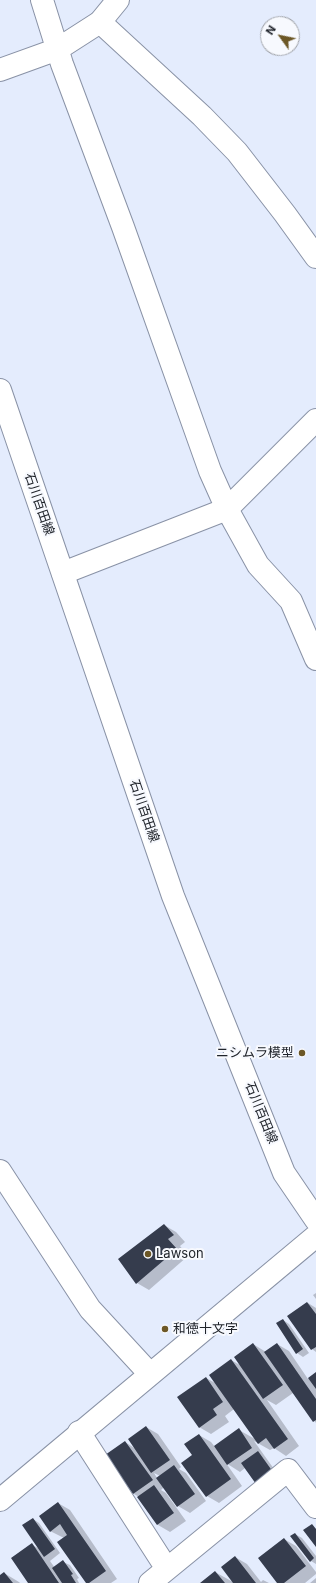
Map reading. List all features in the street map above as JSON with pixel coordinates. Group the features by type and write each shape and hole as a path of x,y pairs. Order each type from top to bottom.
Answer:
{"street":[{"path":"42,0 58,49 210,472 227,509 258,565 292,601 316,659"},
{"path":"0,70 58,49 100,22 118,0"},
{"path":"100,22 202,116 237,152 316,257"},
{"name":"石川百田線","path":"0,390 173,896 284,1173 316,1220"},
{"path":"63,573 227,509 316,420"},
{"path":"0,1171 90,1309 149,1373"},
{"path":"0,1500 149,1373 316,1236"},
{"path":"79,1432 168,1569"},
{"path":"150,1583 288,1470 316,1507"}],"building":[{"name":"Lawson","path":"164,1224 174,1235 168,1239 177,1249 136,1284 118,1259"},
{"path":"307,1302 316,1314 316,1347 311,1350 287,1316"},
{"path":"283,1319 303,1349 296,1354 276,1323"},
{"path":"253,1343 283,1385 263,1399 234,1357"},
{"path":"277,1343 316,1399 316,1420 313,1422 264,1352"},
{"path":"231,1359 288,1439 274,1449 266,1438 258,1444 209,1375"},
{"path":"316,1372 316,1389 308,1378"},
{"path":"206,1377 223,1402 213,1409 217,1415 199,1428 177,1397"},
{"path":"146,1426 170,1460 151,1473 128,1439"},
{"path":"239,1428 252,1448 227,1465 214,1446"},
{"path":"199,1434 231,1479 206,1497 181,1463 192,1455 184,1444"},
{"path":"125,1441 153,1480 133,1494 105,1455"},
{"path":"258,1451 273,1472 256,1484 241,1463"},
{"path":"174,1465 195,1494 177,1507 156,1478"},
{"path":"154,1485 174,1513 157,1525 137,1497"},
{"path":"58,1502 106,1571 89,1583 86,1583 57,1542 67,1535 60,1524 50,1532 39,1516"},
{"path":"33,1518 55,1549 44,1557 22,1525"},
{"path":"312,1524 316,1529 316,1547 303,1530"},
{"path":"295,1533 314,1558 310,1562 290,1536"},
{"path":"284,1538 306,1566 284,1583 277,1583 258,1558"},
{"path":"32,1543 59,1583 28,1583 11,1558"},
{"path":"235,1556 256,1583 233,1583 221,1567"},
{"path":"63,1560 73,1574 71,1575 76,1583 62,1583 52,1568"},
{"path":"215,1571 225,1583 200,1583"},
{"path":"4,1572 13,1583 0,1583 0,1575"}],"place":[{"name":"ニシムラ模型","path":"302,1053"},
{"name":"Lawson","path":"148,1254"},
{"name":"和徳十文字","path":"165,1329"}]}
